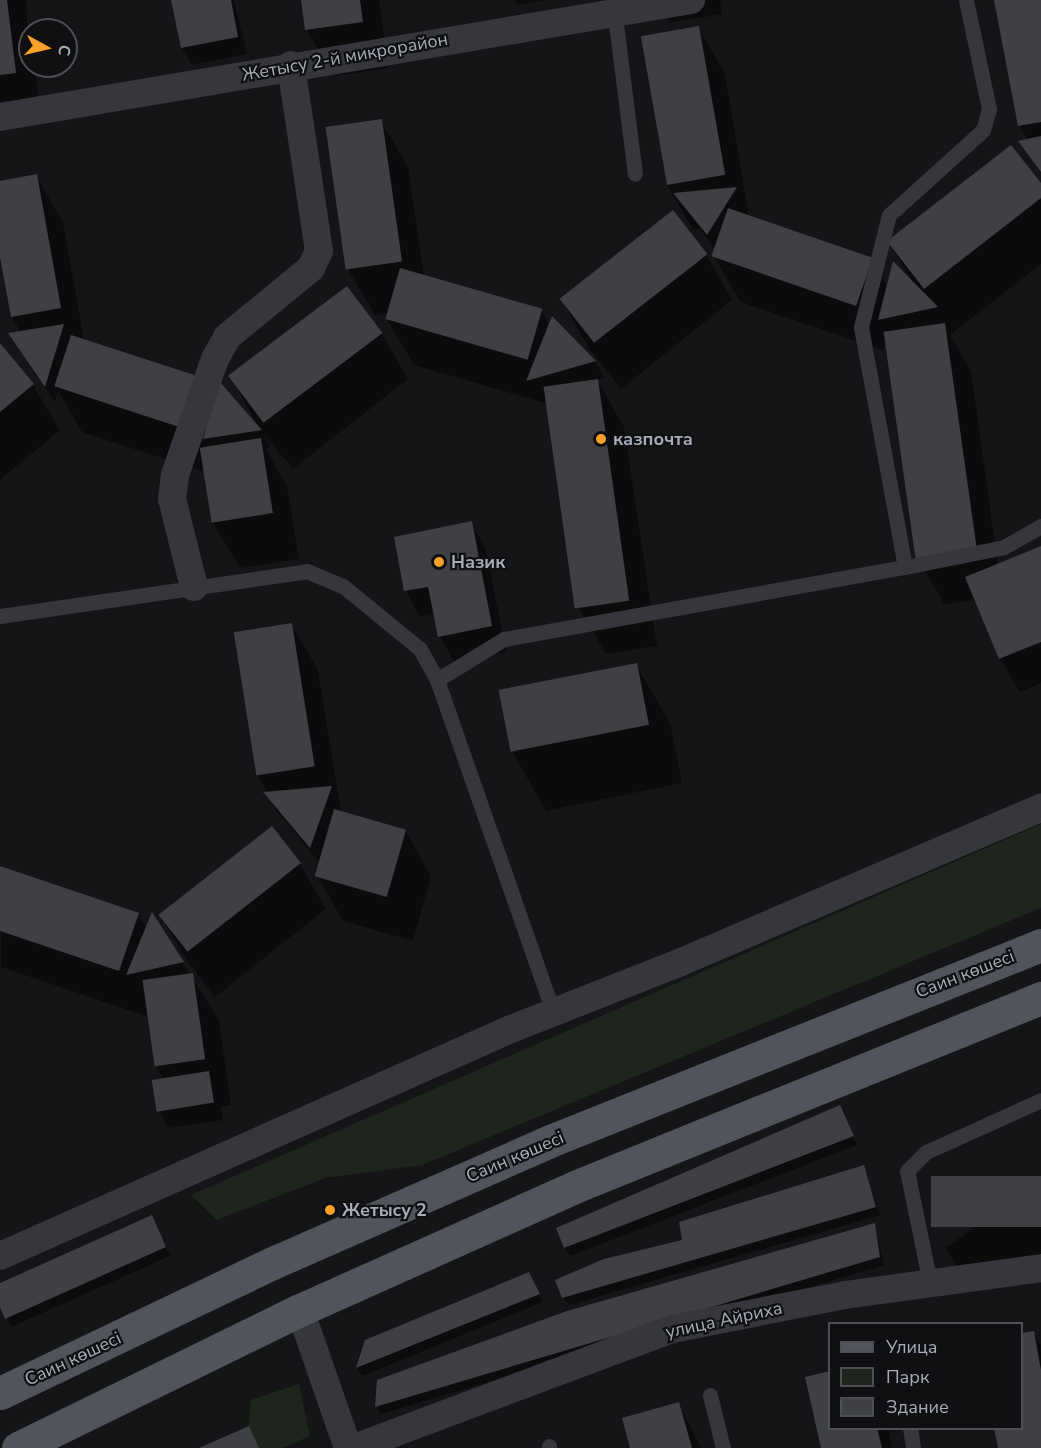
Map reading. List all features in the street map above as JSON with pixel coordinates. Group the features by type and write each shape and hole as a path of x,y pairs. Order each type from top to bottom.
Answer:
{"main road":[{"name":"Саин көшесі","path":"0,1393 277,1262 549,1141 1041,945"},
{"path":"18,1448 300,1310 577,1186 1041,998"}],"street":[{"name":"Жетысу 2-й микрорайон","path":"0,117 614,6 691,0"},
{"path":"194,587 172,499 175,475 215,359 227,337 311,268 319,251 291,65"},
{"path":"0,1256 553,1012 1041,808"},
{"name":"улица Айриха","path":"354,1448 672,1329 845,1294 1041,1268"},
{"path":"300,1310 348,1448"}],"lane":[{"path":"905,567 861,327 889,215 984,130 989,110 966,0"},
{"path":"614,6 635,174"},
{"path":"437,680 504,639 1004,547 1041,526"},
{"path":"0,616 307,571 322,575 343,586 420,649 437,680 553,1012"},
{"path":"930,1283 907,1171 926,1152 1041,1100"},
{"path":"710,1395 723,1448"},
{"path":"910,1430 914,1448"}],"green space":[{"path":"1041,824 1041,908 422,1165 325,1178 217,1220 191,1195"},
{"path":"299,1384 310,1436 282,1448 257,1448 249,1426 251,1400"}],"building":[{"path":"0,0 7,0 16,73 0,75"},
{"path":"171,0 231,0 238,37 181,48"},
{"path":"301,0 360,0 363,22 305,30"},
{"path":"994,0 1041,0 1041,122 1018,126"},
{"path":"699,26 725,175 667,185 641,36"},
{"path":"382,119 402,262 346,270 326,127"},
{"path":"1041,136 1041,172 1018,141"},
{"path":"1011,145 1041,183 1041,198 924,289 887,241"},
{"path":"37,174 61,308 11,317 0,257 0,181"},
{"path":"737,187 707,235 673,193"},
{"path":"728,208 873,258 856,306 711,256"},
{"path":"673,210 707,254 594,343 560,299"},
{"path":"893,261 938,307 878,320"},
{"path":"400,268 542,309 528,360 385,319"},
{"path":"347,286 383,333 264,423 228,376"},
{"path":"552,316 596,361 526,381"},
{"path":"945,323 977,550 915,558 884,332"},
{"path":"64,324 45,387 8,333"},
{"path":"71,335 205,379 188,430 54,386"},
{"path":"0,343 34,384 0,412"},
{"path":"598,379 629,601 575,608 544,387"},
{"path":"219,381 262,430 203,439"},
{"path":"261,438 273,513 212,523 200,448"},
{"name":"Назик","path":"472,521 492,626 438,637 428,587 404,591 394,537"},
{"path":"1041,546 1041,642 999,659 965,577"},
{"path":"292,623 315,766 256,775 234,632"},
{"path":"637,663 649,725 511,752 499,690"},
{"path":"332,786 310,848 263,792"},
{"path":"334,809 406,830 387,897 315,876"},
{"path":"272,826 301,863 187,952 159,915"},
{"path":"0,866 139,913 119,971 0,931"},
{"path":"152,912 184,962 126,975"},
{"path":"193,973 205,1059 155,1066 142,980"},
{"path":"209,1071 214,1103 157,1112 152,1080"},
{"path":"840,1105 854,1136 564,1248 556,1228"},
{"path":"864,1165 876,1207 562,1298 555,1280 604,1259 682,1240 679,1222"},
{"path":"931,1176 1041,1176 1041,1227 931,1227"},
{"path":"152,1215 166,1247 5,1319 0,1307 0,1283"},
{"path":"875,1223 880,1257 375,1407 377,1380 567,1311"},
{"path":"529,1272 540,1294 356,1368 365,1340"},
{"path":"1034,1331 1041,1370 1041,1448 998,1448 994,1430 1023,1430 1023,1333"},
{"path":"828,1371 828,1430 878,1430 882,1448 821,1448 805,1377"},
{"path":"679,1402 692,1448 630,1448 622,1418"},
{"path":"249,1426 259,1448 199,1448"}],"place":[{"name":"казпочта","path":"601,439"},
{"name":"Назик","path":"439,562"},
{"name":"Жетысу 2","path":"330,1210"}]}
